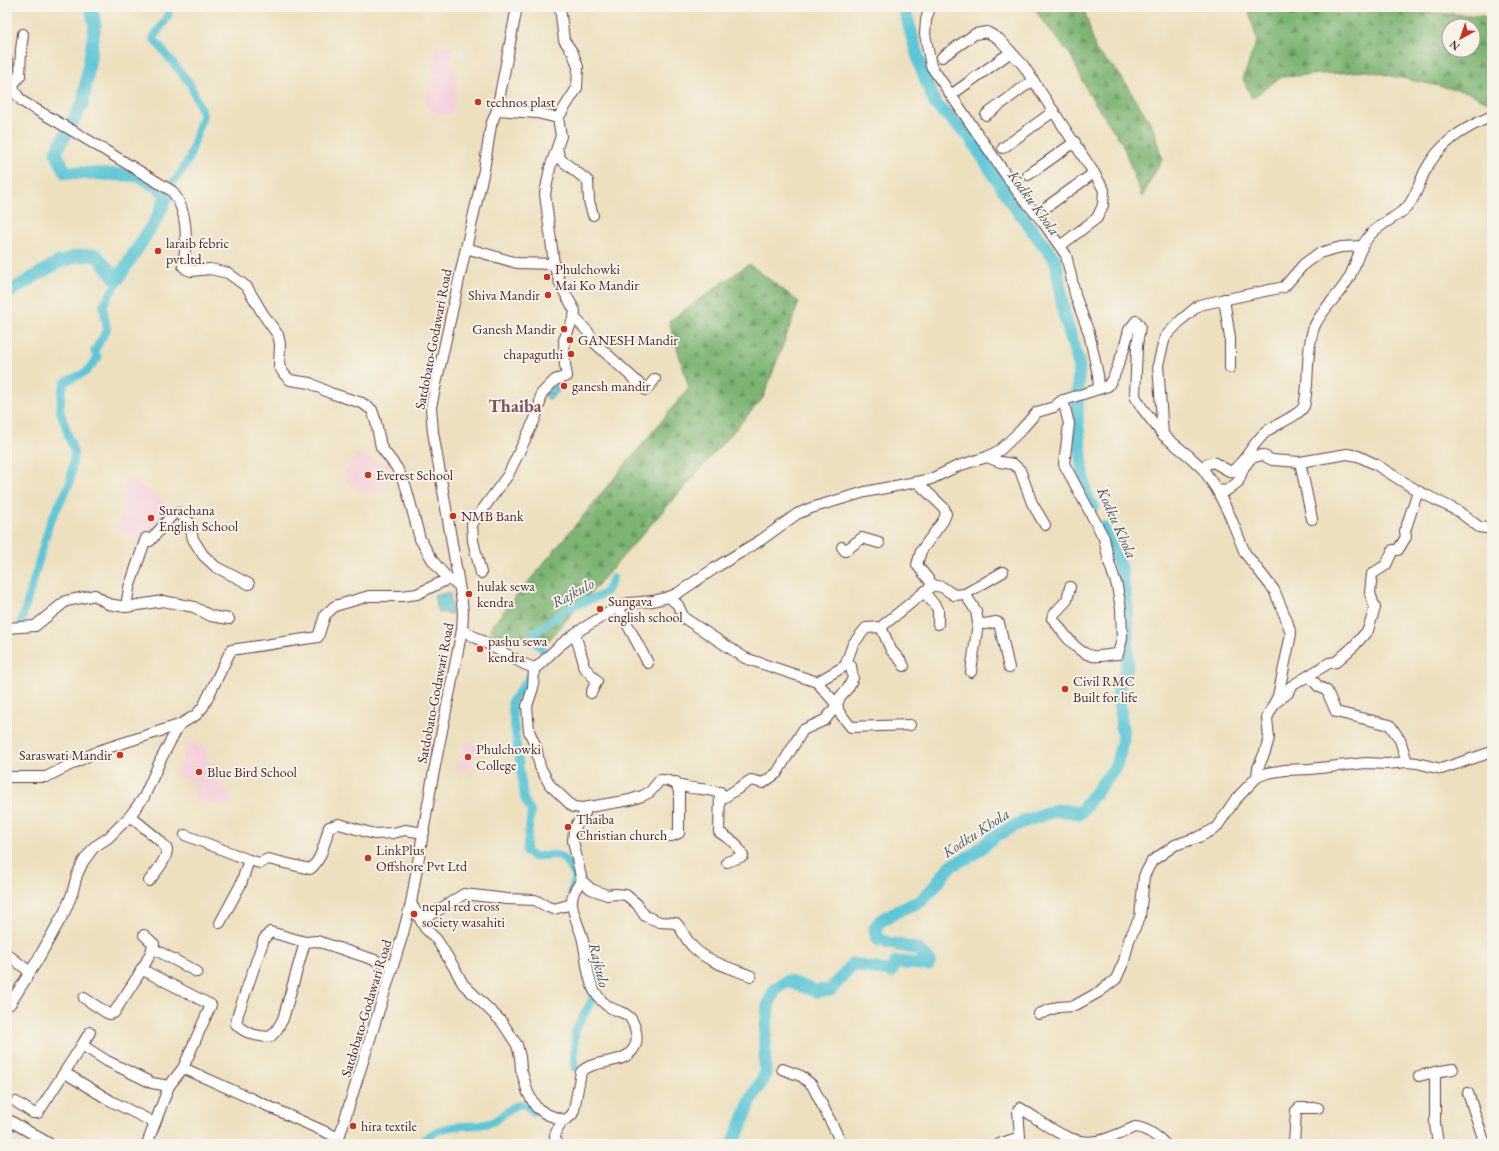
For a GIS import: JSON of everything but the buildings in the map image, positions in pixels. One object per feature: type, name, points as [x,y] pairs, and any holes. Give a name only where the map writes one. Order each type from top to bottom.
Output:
[{"type":"street","name":"Satdobato-Godawari Road","points":[[338,1141],[393,966],[411,903],[432,781],[462,630],[463,614],[459,585],[432,432],[431,413],[433,396],[484,170],[492,125],[497,110],[518,7]]},
{"type":"street","points":[[481,573],[473,541],[472,524],[508,475],[535,419],[541,394],[556,380],[568,376],[565,365],[564,340],[574,318],[575,311],[561,286],[554,264],[545,194],[550,168],[561,136],[558,118],[577,88],[578,67],[573,53],[564,40],[560,7]]},
{"type":"street","points":[[930,7],[926,20],[925,34],[931,66],[1017,191],[1043,222],[1066,255],[1076,298],[1089,333],[1098,375],[1094,390]]},
{"type":"street","points":[[942,57],[975,34],[987,32],[999,39],[1023,65],[1075,142],[1104,190],[1103,205],[1097,218],[1060,246]]},
{"type":"street","points":[[12,86],[20,76],[23,34]]},
{"type":"street","points":[[951,95],[1011,52]]},
{"type":"street","points":[[7,60],[12,86],[18,98],[22,102],[172,191],[181,206],[185,223],[186,245],[183,266],[191,271],[210,270],[228,273],[247,287],[263,314],[278,335],[280,344],[279,366],[290,380],[310,383],[330,393],[362,403],[372,410],[382,447],[397,468],[406,487],[420,539],[433,561],[448,579],[459,585]]},
{"type":"street","points":[[986,115],[1033,80]]},
{"type":"street","points":[[497,110],[537,113],[558,118]]},
{"type":"street","points":[[1003,148],[1054,111]]},
{"type":"street","points":[[1203,469],[1207,464],[1213,462],[1231,472],[1238,468],[1256,441],[1267,431],[1298,413],[1303,407],[1306,396],[1309,353],[1314,326],[1326,306],[1350,275],[1362,246],[1371,234],[1398,215],[1408,205],[1416,193],[1434,156],[1444,144],[1469,126],[1492,116]]},
{"type":"street","points":[[1028,175],[1075,142]]},
{"type":"street","points":[[557,148],[560,159],[588,181],[589,201],[593,215]]},
{"type":"street","points":[[1045,208],[1094,173]]},
{"type":"street","points":[[1163,435],[1158,365],[1165,337],[1180,320],[1199,305],[1284,287],[1304,264],[1319,252],[1341,247],[1362,246]]},
{"type":"street","points":[[466,248],[517,263],[554,264]]},
{"type":"street","points":[[1224,299],[1230,338],[1230,368]]},
{"type":"street","points":[[574,318],[588,332],[595,343],[646,390],[655,378]]},
{"type":"street","points":[[534,668],[542,663],[559,646],[575,634],[618,607],[669,597],[761,540],[797,514],[811,508],[865,492],[931,479],[958,466],[987,457],[1000,450],[1037,412],[1054,407],[1067,399],[1108,386],[1114,376],[1129,330],[1136,322],[1140,326],[1136,346],[1135,396],[1142,408],[1163,435],[1203,469],[1217,490],[1230,516],[1245,553],[1274,590],[1291,634],[1278,696],[1267,718],[1269,738],[1258,768],[1257,777]]},
{"type":"street","points":[[1067,399],[1069,424],[1064,464],[1104,538],[1109,562],[1117,586],[1121,609],[1122,639],[1118,654],[1093,656],[1082,651],[1072,643],[1052,618],[1067,600],[1070,587]]},
{"type":"street","points":[[1217,490],[1226,491],[1238,482],[1244,467],[1251,458],[1262,455],[1272,460],[1300,462],[1347,454],[1358,456],[1375,464],[1418,491],[1458,511],[1479,526],[1492,530]]},
{"type":"street","points":[[987,457],[1000,462],[1013,464],[1020,470],[1032,503],[1045,524]]},
{"type":"street","points":[[1300,462],[1312,519]]},
{"type":"street","points":[[917,482],[944,508],[946,514],[943,521],[921,551],[918,565],[933,585],[942,587],[954,595],[965,594],[1003,572]]},
{"type":"street","points":[[1275,703],[1288,693],[1290,687],[1329,663],[1336,662],[1354,646],[1368,630],[1375,608],[1370,593],[1372,574],[1386,565],[1393,550],[1398,550],[1406,537],[1405,531],[1418,491]]},
{"type":"street","points":[[126,607],[129,588],[146,538],[150,541],[173,514],[178,513],[189,522],[193,539],[203,555],[216,567],[249,584]]},
{"type":"street","points":[[842,547],[845,551],[862,538],[879,543]]},
{"type":"street","points":[[7,777],[46,777],[98,752],[179,725],[196,715],[203,707],[230,650],[318,638],[325,615],[334,606],[368,596],[402,596],[417,594],[448,579]]},
{"type":"street","points":[[845,666],[853,644],[866,628],[881,627],[933,585]]},
{"type":"street","points":[[924,592],[938,609],[938,624]]},
{"type":"street","points":[[965,594],[976,612],[978,623],[970,672]]},
{"type":"street","points":[[7,628],[35,626],[66,601],[94,595],[108,604],[126,607],[163,600],[194,607],[211,616],[229,619]]},
{"type":"street","points":[[669,597],[678,605],[684,618],[745,658],[817,682],[837,705],[839,712],[851,727],[910,725]]},
{"type":"street","points":[[618,607],[648,663]]},
{"type":"street","points":[[978,623],[999,623],[1009,668]]},
{"type":"street","points":[[881,627],[891,650],[904,666]]},
{"type":"street","points":[[462,630],[517,661],[534,668]]},
{"type":"street","points":[[575,634],[583,660],[583,666],[597,681],[591,693]]},
{"type":"street","points":[[534,668],[533,688],[527,706],[529,731],[536,747],[540,767],[550,785],[573,807],[587,807],[630,800],[650,792],[660,780],[667,779],[685,787],[720,792],[725,797],[751,780],[763,783],[777,773],[804,730],[825,720],[837,705],[840,697],[848,688],[853,678],[851,666],[845,666],[817,682]]},
{"type":"street","points":[[1309,676],[1318,686],[1327,691],[1336,712],[1390,725],[1400,740],[1407,762]]},
{"type":"street","points":[[7,1005],[10,1004],[30,972],[65,911],[83,862],[94,847],[108,838],[130,816],[144,797],[161,759],[179,725]]},
{"type":"street","points":[[1039,1014],[1058,1007],[1074,1006],[1099,992],[1116,979],[1124,961],[1129,940],[1140,917],[1144,876],[1152,861],[1175,845],[1199,838],[1216,828],[1235,800],[1257,777],[1267,773],[1285,770],[1366,763],[1387,764],[1407,762],[1440,769],[1492,752]]},
{"type":"street","points":[[667,836],[672,836],[679,833],[679,792],[676,782]]},
{"type":"street","points":[[720,792],[719,832],[735,844],[743,856],[728,862]]},
{"type":"street","points":[[587,807],[585,813],[574,830],[573,841],[579,862],[582,881],[591,889],[607,895],[626,895],[637,904],[645,916],[660,922],[676,923],[681,928],[684,937],[706,958],[751,976]]},
{"type":"street","points":[[130,816],[158,839],[167,849],[167,853],[149,881]]},
{"type":"street","points":[[185,835],[260,863],[268,859],[310,869],[315,866],[318,860],[329,827],[334,824],[339,824],[374,834],[384,834],[405,830],[424,833]]},
{"type":"street","points":[[220,923],[241,884],[249,860]]},
{"type":"street","points":[[411,903],[426,928],[437,940],[463,984],[502,1022],[517,1045],[521,1069],[528,1093],[536,1107],[546,1114],[560,1120],[565,1120],[572,1115],[581,1072],[584,1069],[600,1062],[621,1059],[634,1048],[637,1041],[635,1026],[627,1014],[609,1007],[597,995],[586,963],[583,940],[572,904],[573,894],[576,887],[582,881]]},
{"type":"street","points":[[417,914],[425,916],[432,914],[464,894],[507,899],[534,900],[554,909],[572,904]]},
{"type":"street","points":[[305,942],[283,1019],[276,1031],[270,1037],[261,1037],[241,1029],[236,1024],[237,1019],[264,939],[270,932],[305,942],[317,941],[393,966]]},
{"type":"street","points":[[84,998],[107,1013],[114,1013],[142,969],[154,944],[144,935]]},
{"type":"street","points":[[152,948],[197,972]]},
{"type":"street","points":[[7,954],[30,972]]},
{"type":"street","points":[[142,969],[211,1005],[183,1068],[169,1086],[147,1144]]},
{"type":"street","points":[[16,1102],[33,1113],[38,1113],[90,1032]]},
{"type":"street","points":[[82,1045],[106,1061],[152,1083],[169,1086]]},
{"type":"street","points":[[183,1068],[338,1141]]},
{"type":"street","points":[[782,1069],[801,1076],[812,1084],[842,1144]]},
{"type":"street","points":[[1419,1076],[1453,1069]]},
{"type":"street","points":[[1434,1072],[1435,1124],[1438,1144]]},
{"type":"street","points":[[65,1073],[111,1101],[155,1123]]},
{"type":"street","points":[[1468,1094],[1485,1144]]},
{"type":"street","points":[[999,1144],[1023,1140],[1018,1110],[1020,1108],[1068,1137],[1088,1141],[1098,1141],[1135,1127],[1149,1131],[1165,1144]]},
{"type":"street","points":[[1294,1144],[1296,1112],[1299,1108],[1318,1108]]},
{"type":"street","points":[[7,1119],[50,1144]]},
{"type":"street","points":[[558,1144],[555,1141],[555,1137],[556,1131],[561,1123],[560,1120]]},
{"type":"shaded area","points":[[437,45],[452,47],[450,66],[459,73],[453,115],[437,115],[425,104]]},
{"type":"shaded area","name":"Everest School","points":[[356,453],[378,461],[389,462],[392,468],[391,478],[378,494],[355,488],[347,482],[345,473]]},
{"type":"shaded area","name":"Surachana English School","points":[[128,476],[176,512],[188,525],[182,532],[170,525],[150,550],[140,541],[119,531],[118,528],[123,508],[122,495]]},
{"type":"shaded area","name":"Phulchowki College","points":[[466,741],[479,746],[469,772],[456,767]]},
{"type":"shaded area","name":"Blue Bird School","points":[[188,742],[207,749],[207,761],[214,767],[222,768],[218,788],[233,790],[230,805],[220,806],[198,801],[193,795],[196,782],[175,775]]},
{"type":"green space","points":[[1034,7],[1051,7],[1085,12],[1096,51],[1118,72],[1153,127],[1162,159],[1142,197],[1122,143],[1089,94],[1071,56],[1040,17]]},
{"type":"green space","points":[[1248,7],[1353,7],[1372,11],[1443,13],[1492,17],[1492,104],[1467,92],[1368,71],[1281,77],[1252,98],[1243,79],[1257,40]]},
{"type":"green space","points":[[749,264],[799,302],[763,398],[549,640],[494,634],[490,628],[689,388],[669,321]]},
{"type":"water","points":[[556,383],[561,389],[549,400],[544,394]]},
{"type":"water","points":[[450,592],[452,614],[439,612],[434,596]]},
{"type":"waterway","points":[[7,293],[57,263],[78,256],[96,255],[117,280],[159,215],[167,194],[140,176],[65,172],[56,152],[83,103],[95,25],[91,7]]},
{"type":"waterway","points":[[169,7],[168,17],[153,38],[190,84],[203,114],[189,159],[172,184]]},
{"type":"waterway","name":"Kodku Khola","points":[[904,7],[920,65],[935,104],[969,136],[1012,203],[1056,261],[1064,314],[1079,364],[1077,416],[1085,492],[1092,507]]},
{"type":"waterway","points":[[20,627],[50,522],[70,483],[74,453],[60,410],[62,391],[65,382],[86,372],[98,358],[94,351],[107,330],[103,306],[155,217],[164,195]]},
{"type":"waterway","name":"Kodku Khola","points":[[733,1144],[751,1100],[765,1075],[765,1038],[768,1006],[775,989],[788,981],[815,991],[830,990],[853,964],[891,972],[896,962],[928,965],[930,962],[917,949],[888,943],[877,939],[875,928],[880,921],[901,909],[921,901],[935,886],[950,866],[973,855],[995,836],[1022,822],[1057,810],[1080,813],[1116,766],[1123,739],[1118,690],[1127,666],[1127,607],[1120,565],[1103,528]]},
{"type":"waterway","name":"Rajkulo","points":[[542,660],[547,653],[534,642],[533,634],[569,608],[606,592],[613,578]]},
{"type":"waterway","name":"Rajkulo","points":[[534,671],[511,702],[524,798],[531,812],[526,852],[534,857],[556,855],[564,859],[576,877],[571,893]]},
{"type":"waterway","name":"Rajkulo","points":[[574,1068],[575,1031],[593,998],[590,987]]},
{"type":"waterway","points":[[417,1144],[430,1135],[443,1129],[457,1126],[488,1124],[499,1118],[514,1106],[520,1104],[526,1106],[533,1113]]},
{"type":"place","name":"technos plast","points":[[478,102]]},
{"type":"place","name":"laraib febric pvt.ltd.","points":[[158,251]]},
{"type":"place","name":"Phulchowki Mai Ko Mandir","points":[[547,277]]},
{"type":"place","name":"Shiva Mandir","points":[[548,295]]},
{"type":"place","name":"Ganesh Mandir","points":[[564,329]]},
{"type":"place","name":"GANESH Mandir","points":[[570,340]]},
{"type":"place","name":"chapaguthi","points":[[571,354]]},
{"type":"place","name":"ganesh mandir","points":[[564,386]]},
{"type":"place","name":"Everest School","points":[[368,475]]},
{"type":"place","name":"NMB Bank","points":[[453,516]]},
{"type":"place","name":"Surachana English School","points":[[151,518]]},
{"type":"place","name":"hulak sewa kendra","points":[[469,594]]},
{"type":"place","name":"Sungava english school","points":[[600,609]]},
{"type":"place","name":"pashu sewa kendra","points":[[480,649]]},
{"type":"place","name":"Civil RMC Built for life","points":[[1065,689]]},
{"type":"place","name":"Saraswati Mandir","points":[[120,755]]},
{"type":"place","name":"Phulchowki College","points":[[468,757]]},
{"type":"place","name":"Blue Bird School","points":[[199,772]]},
{"type":"place","name":"Thaiba Christian church","points":[[568,827]]},
{"type":"place","name":"LinkPlus Offshore Pvt Ltd","points":[[368,858]]},
{"type":"place","name":"nepal red cross society wasahiti","points":[[414,914]]},
{"type":"place","name":"hira textile","points":[[353,1126]]},
{"type":"district","name":"Thaiba","points":[[515,406]]}]
